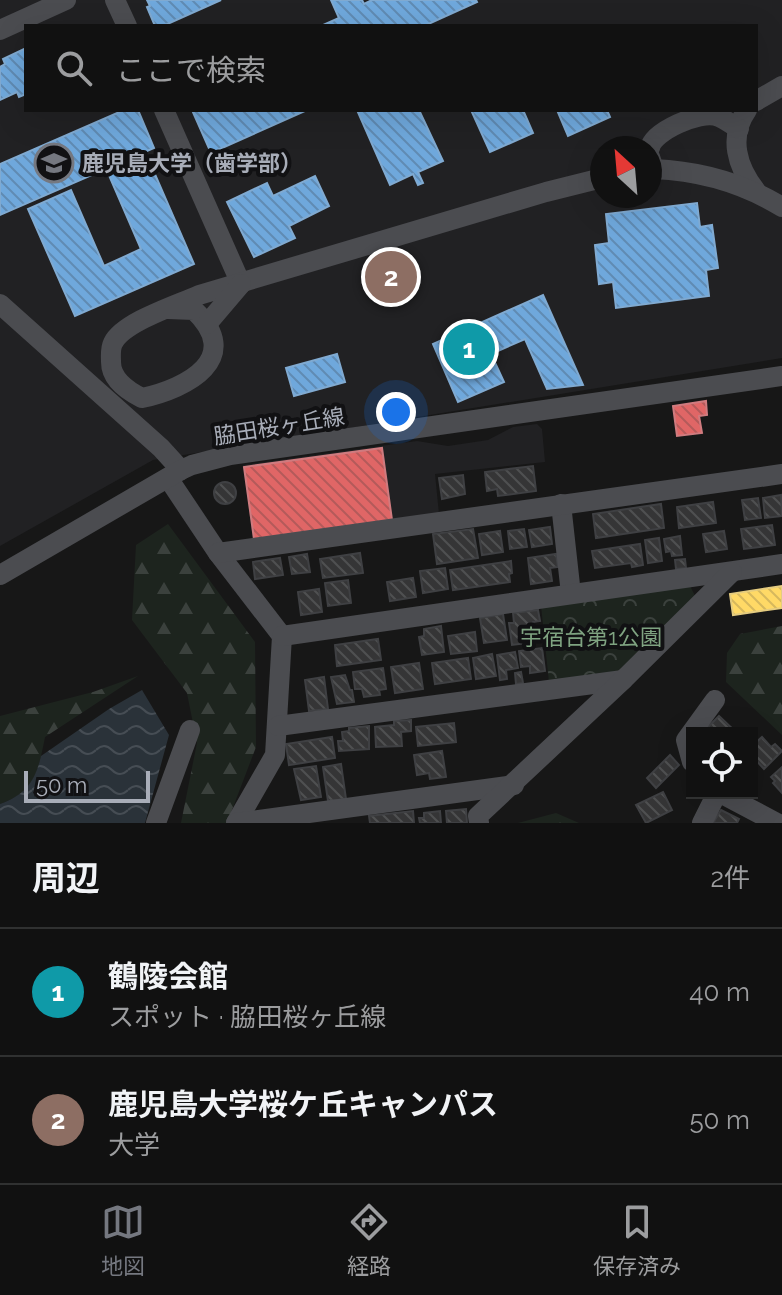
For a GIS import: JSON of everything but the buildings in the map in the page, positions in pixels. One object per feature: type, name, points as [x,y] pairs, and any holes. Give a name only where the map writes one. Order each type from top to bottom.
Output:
[{"type":"street","points":[[0,30],[66,0]]},
{"type":"street","points":[[115,0],[126,24]]},
{"type":"street","points":[[758,100],[782,86]]},
{"type":"street","points":[[165,112],[241,284]]},
{"type":"street","points":[[656,136],[700,115],[743,119],[735,142],[745,177],[756,191]]},
{"type":"street","points":[[662,167],[708,176],[756,191],[782,207]]},
{"type":"street","points":[[142,398],[122,385],[111,367],[111,346],[126,328],[199,295],[590,181]]},
{"type":"street","points":[[207,324],[241,284]]},
{"type":"street","points":[[0,304],[161,448],[218,553],[282,636],[275,755],[236,823]]},
{"type":"street","points":[[128,419],[142,398],[176,387],[203,373],[213,354],[207,324],[194,310],[168,309]]},
{"type":"street","name":"脇田桜ヶ丘線","points":[[0,575],[174,474],[230,455],[782,376]]},
{"type":"street","points":[[218,553],[782,474]]},
{"type":"street","points":[[561,504],[571,594]]},
{"type":"street","points":[[282,636],[782,564]]},
{"type":"street","points":[[479,823],[478,816],[515,784],[732,572]]},
{"type":"street","points":[[278,726],[623,680]]},
{"type":"street","points":[[695,727],[715,700]]},
{"type":"street","points":[[156,823],[190,730]]},
{"type":"street","points":[[236,823],[515,784]]},
{"type":"street","points":[[702,823],[716,799]]},
{"type":"street","points":[[731,799],[777,823]]},
{"type":"shaded area","points":[[0,0],[782,0],[782,358],[153,460],[0,546]]},
{"type":"shaded area","points":[[537,424],[542,429],[545,462],[435,474],[439,514],[253,540],[243,465],[417,441],[448,446],[488,440],[513,427]]},
{"type":"green space","points":[[168,524],[255,642],[256,747],[227,823],[181,823],[197,743],[187,693],[132,620],[136,545]]},
{"type":"green space","name":"宇宿台第1公園","points":[[690,586],[696,598],[620,672],[549,682],[541,605]]},
{"type":"green space","points":[[782,626],[782,735],[726,682],[727,653],[740,634]]},
{"type":"green space","points":[[138,676],[45,737],[37,770],[28,786],[0,804],[0,716],[93,692]]},
{"type":"green space","points":[[556,813],[579,823],[518,823]]},
{"type":"water","points":[[142,690],[169,735],[145,823],[0,823],[0,804],[28,786],[41,756]]},
{"type":"place","name":"鹿児島大学（歯学部）","points":[[54,163]]},
{"type":"place","name":"鹿児島大学桜ケ丘キャンパス","points":[[391,277]]},
{"type":"place","name":"鶴陵会館","points":[[469,349]]}]
